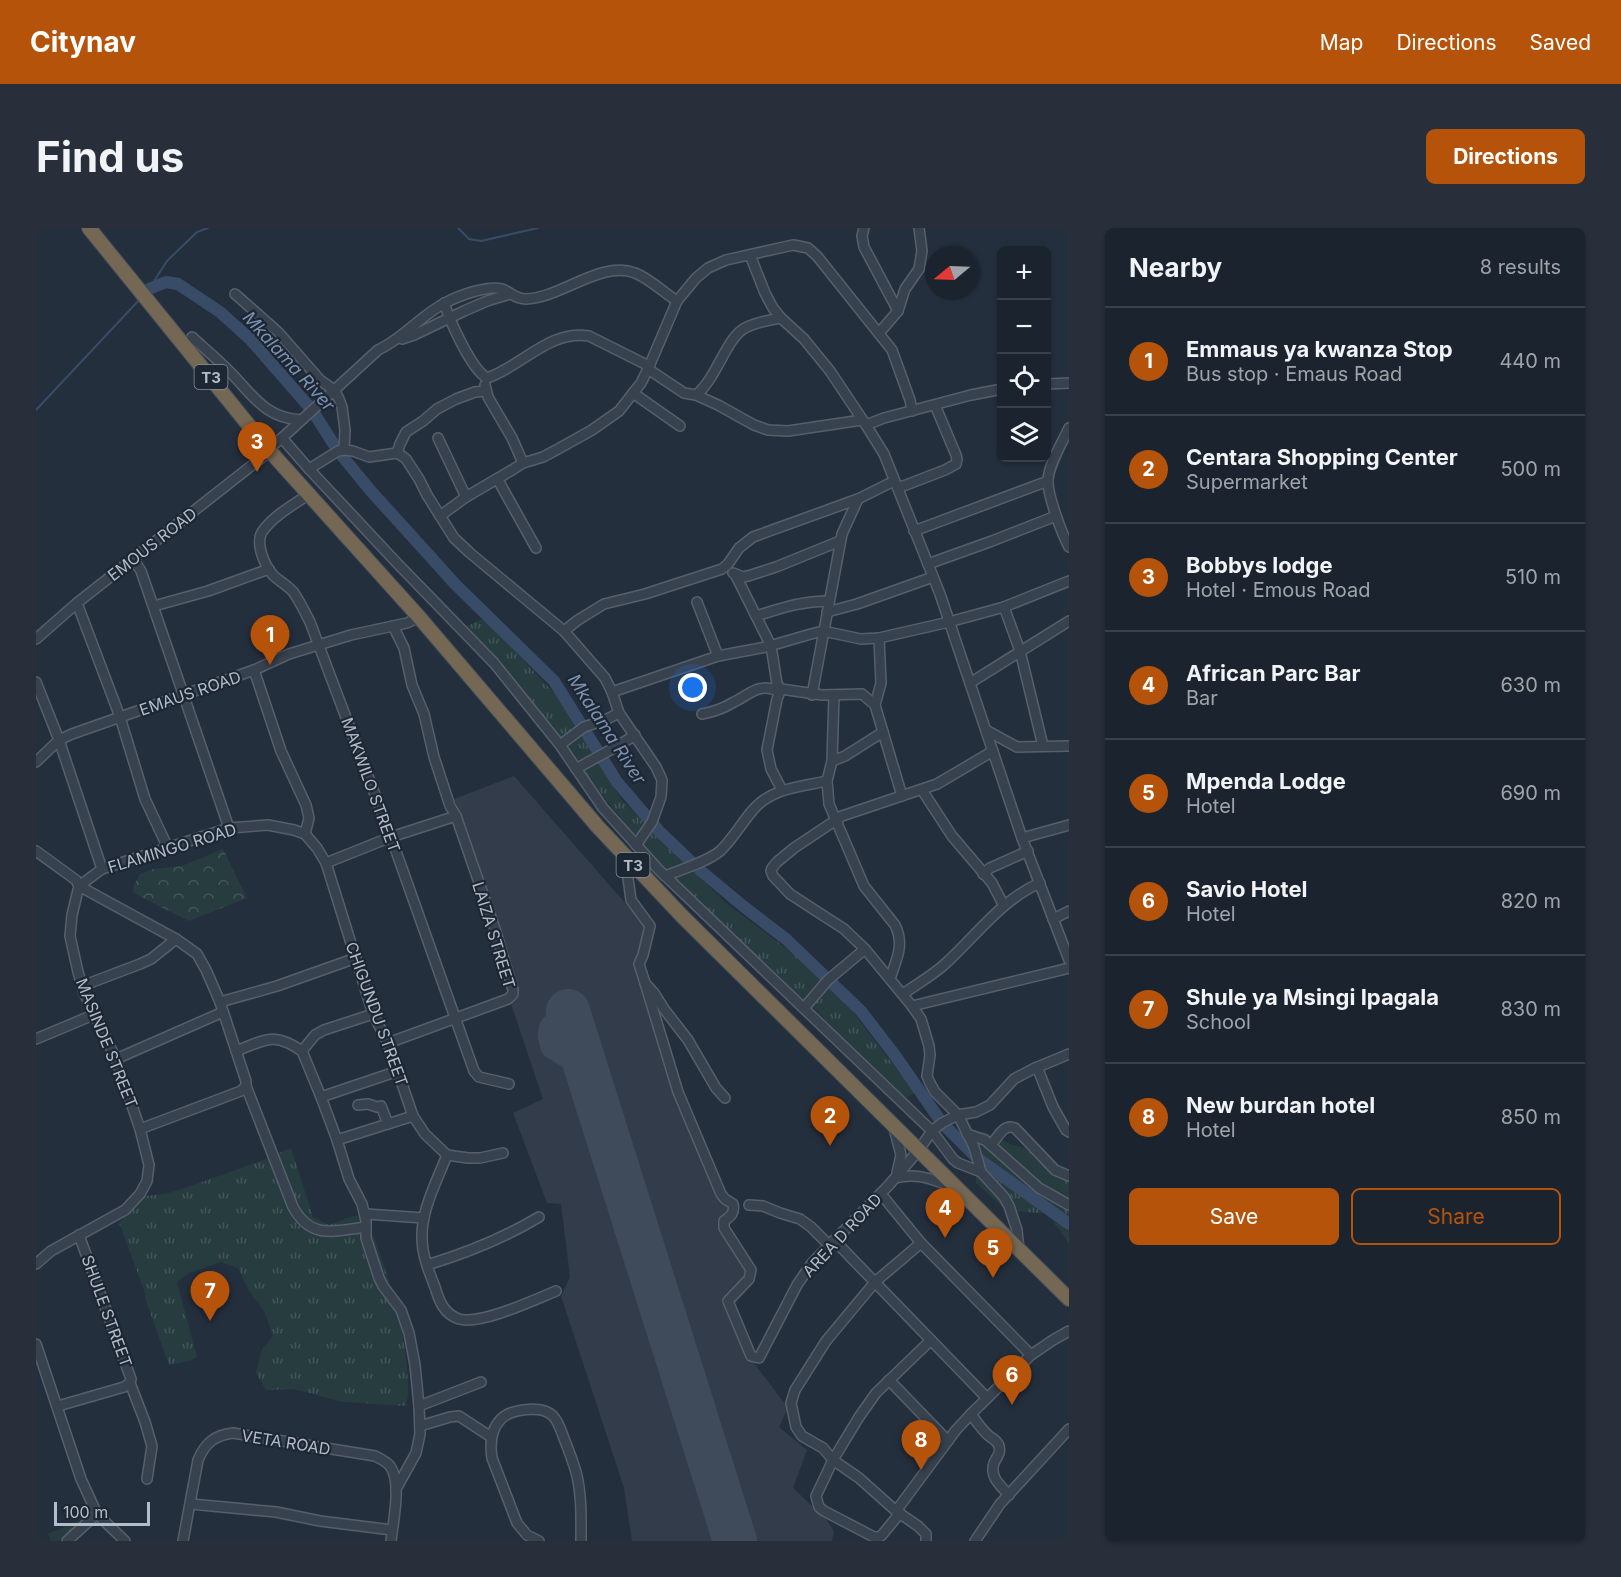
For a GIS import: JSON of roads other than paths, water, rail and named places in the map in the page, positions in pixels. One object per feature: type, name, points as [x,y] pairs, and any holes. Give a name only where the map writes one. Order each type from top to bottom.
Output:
[{"type":"highway","name":"T3","points":[[89,228],[269,450],[419,617],[625,857],[1069,1299]]},
{"type":"highway","name":"T3","points":[[1021,1253],[1069,1309]]},
{"type":"street","points":[[864,228],[862,236],[864,247],[898,311]]},
{"type":"street","points":[[879,333],[898,311],[905,289],[919,269],[922,251],[919,228]]},
{"type":"street","points":[[440,516],[466,497],[524,463],[543,457],[592,430],[619,411],[649,368],[677,301],[696,278],[708,268],[726,260],[793,245],[808,248],[817,256],[892,350],[912,411]]},
{"type":"street","points":[[750,255],[773,308],[804,339],[830,371],[884,454],[940,594],[1022,838],[1069,960]]},
{"type":"street","points":[[397,340],[444,303],[486,288],[502,289],[515,297],[528,299],[598,274],[630,271],[647,279],[677,301]]},
{"type":"street","points":[[235,294],[278,332],[320,380],[334,390],[342,407],[345,430],[344,450]]},
{"type":"street","points":[[397,340],[414,335],[488,301],[510,294]]},
{"type":"street","points":[[444,303],[449,319],[474,366],[480,374],[487,378]]},
{"type":"street","points":[[696,395],[709,383],[735,335],[745,327],[781,318]]},
{"type":"street","points":[[524,463],[486,391],[487,378],[505,370],[546,345],[579,334],[589,336],[649,368],[684,393],[696,395],[768,430],[788,431],[864,423],[997,389]]},
{"type":"street","points":[[192,337],[225,367],[263,407],[280,417],[301,420]]},
{"type":"street","name":"EMOUS ROAD","points":[[36,639],[77,603],[269,450],[378,350],[397,340]]},
{"type":"street","points":[[1051,384],[1069,383]]},
{"type":"street","points":[[397,453],[406,432],[437,409],[475,392],[486,391]]},
{"type":"street","points":[[633,393],[680,426]]},
{"type":"street","points":[[564,631],[604,604],[645,594],[722,569],[739,548],[753,537],[896,484],[945,470],[956,464],[956,455],[935,405]]},
{"type":"street","points":[[1069,428],[1053,463],[1048,481],[1056,516],[1069,547]]},
{"type":"street","points":[[282,438],[395,561],[494,663],[560,745],[603,808],[665,876],[932,1131],[953,1159],[981,1172],[1004,1197],[1017,1230],[1021,1253]]},
{"type":"street","points":[[438,438],[466,497]]},
{"type":"street","points":[[309,469],[338,451],[344,450],[369,457],[397,453],[406,459],[454,538],[470,554],[564,631],[605,678],[619,713],[656,767],[662,780],[661,797],[652,822],[636,845]]},
{"type":"street","points":[[498,480],[536,548]]},
{"type":"street","points":[[914,531],[1048,481]]},
{"type":"street","name":"MAKWILO STREET","points":[[309,494],[275,519],[262,533],[259,541],[260,547],[274,576],[293,591],[320,645],[477,1075],[508,1084]]},
{"type":"street","points":[[812,695],[840,541],[858,499]]},
{"type":"street","points":[[928,564],[1056,516]]},
{"type":"street","points":[[722,569],[743,577],[748,576],[840,541]]},
{"type":"street","points":[[133,559],[141,571],[154,606],[229,828]]},
{"type":"street","points":[[154,606],[208,591],[269,569]]},
{"type":"street","points":[[735,574],[771,646],[780,690],[767,750],[771,770],[782,790]]},
{"type":"street","points":[[827,612],[857,604],[933,577]]},
{"type":"street","points":[[612,692],[718,656],[771,646],[824,631],[861,639],[879,638],[949,622],[1004,607],[1069,581]]},
{"type":"street","points":[[756,616],[802,602],[829,601]]},
{"type":"street","points":[[698,602],[718,656]]},
{"type":"street","points":[[77,603],[120,717],[145,799],[168,848]]},
{"type":"street","points":[[1004,607],[1020,651],[1043,746]]},
{"type":"street","name":"EMAUS ROAD","points":[[36,762],[59,740],[72,734],[254,670],[289,654],[351,635],[407,623],[419,617]]},
{"type":"street","points":[[970,683],[1068,624]]},
{"type":"street","points":[[326,863],[391,837],[456,816],[450,806],[434,757],[424,714],[412,685],[404,648],[393,626]]},
{"type":"street","points":[[879,638],[881,683],[875,705],[902,796]]},
{"type":"street","points":[[254,670],[281,751],[306,806],[309,818],[305,834]]},
{"type":"street","points":[[36,682],[59,740],[102,869]]},
{"type":"street","points":[[702,714],[734,703],[760,688],[812,695],[862,694],[875,705]]},
{"type":"street","points":[[834,695],[832,761],[827,781],[830,804],[864,886],[899,932],[901,938],[890,979]]},
{"type":"street","points":[[560,745],[584,727],[619,713]]},
{"type":"street","points":[[986,730],[1017,747],[1069,746]]},
{"type":"street","points":[[832,761],[845,756],[883,732]]},
{"type":"street","points":[[576,769],[600,754],[618,747],[634,735]]},
{"type":"street","points":[[981,1172],[974,1147],[958,1115],[935,1092],[927,1076],[929,1046],[921,1019],[912,1006],[866,948],[844,929],[790,894],[771,871],[777,862],[794,848],[836,819],[922,790],[945,780],[993,751]]},
{"type":"street","points":[[665,876],[712,857],[721,851],[759,803],[782,790],[827,781]]},
{"type":"street","points":[[922,790],[952,836],[992,883],[1004,906]]},
{"type":"street","name":"LAIZA STREET","points":[[388,1043],[508,999],[513,994],[495,929],[456,816]]},
{"type":"street","name":"FLAMINGO ROAD","points":[[79,886],[102,869],[229,828],[268,825],[305,834]]},
{"type":"street","points":[[1022,838],[1069,825]]},
{"type":"street","name":"CHIGUNDU STREET","points":[[305,834],[326,863],[373,1014],[388,1043],[413,1116],[425,1134],[447,1155]]},
{"type":"street","points":[[36,851],[76,880],[79,886],[191,949],[202,962],[221,1007],[246,1086],[298,1216],[305,1224],[324,1231],[366,1227]]},
{"type":"street","points":[[983,874],[990,868],[1028,851]]},
{"type":"street","points":[[625,857],[631,900],[650,926],[639,964],[645,983],[688,1040],[716,1088],[725,1098]]},
{"type":"street","points":[[903,994],[942,967],[1004,906],[1021,893],[1040,883]]},
{"type":"street","name":"MASINDE STREET","points":[[36,1264],[51,1251],[125,1210],[140,1194],[147,1181],[149,1165],[140,1129],[116,1059],[93,1015],[82,986],[70,936],[79,886]]},
{"type":"street","points":[[1053,919],[1069,911]]},
{"type":"street","points":[[82,986],[151,959],[176,939]]},
{"type":"street","points":[[804,1008],[828,980],[866,948]]},
{"type":"street","points":[[116,1059],[221,1007],[356,958]]},
{"type":"street","points":[[912,1006],[1069,968]]},
{"type":"street","name":"AREA D ROAD","points":[[645,983],[678,1092],[721,1194],[724,1199],[733,1204],[734,1210],[732,1215],[724,1221],[724,1228],[751,1270],[749,1279],[728,1301],[751,1356],[759,1358],[804,1275],[832,1242],[881,1194],[932,1131]]},
{"type":"street","points":[[302,1051],[315,1035],[324,1030],[373,1014]]},
{"type":"street","points":[[36,1039],[93,1015]]},
{"type":"street","points":[[236,1051],[267,1039],[276,1038],[302,1051],[321,1096],[349,1179],[366,1214],[366,1238],[379,1278],[401,1310],[409,1334],[415,1365],[420,1434],[416,1453],[396,1489]]},
{"type":"street","points":[[932,1131],[958,1115],[976,1112],[990,1105],[1014,1079],[1069,1054]]},
{"type":"street","points":[[1037,1067],[1053,1107],[1069,1132]]},
{"type":"street","points":[[321,1096],[398,1071]]},
{"type":"street","name":"MASINDE STREET","points":[[140,1129],[241,1092],[246,1086]]},
{"type":"street","points":[[358,1105],[381,1106],[388,1124]]},
{"type":"street","points":[[337,1140],[413,1116]]},
{"type":"street","points":[[893,1126],[900,1155],[900,1164],[895,1178],[919,1176],[956,1188]]},
{"type":"street","points":[[992,1145],[1006,1127],[1011,1126],[1055,1170],[1069,1176]]},
{"type":"street","points":[[967,1134],[985,1140],[1039,1188],[1069,1205]]},
{"type":"street","points":[[503,1153],[480,1158],[447,1155],[424,1218],[422,1239],[424,1257],[440,1303],[447,1313],[460,1319],[484,1317],[556,1291]]},
{"type":"street","points":[[881,1194],[921,1243],[1031,1355]]},
{"type":"street","points":[[749,1205],[763,1206],[780,1214],[800,1219],[832,1242],[875,1282],[987,1398]]},
{"type":"street","points":[[366,1214],[424,1218]]},
{"type":"street","points":[[427,1266],[482,1246],[539,1217]]},
{"type":"street","name":"SHULE STREET","points":[[58,1406],[124,1387],[130,1383],[130,1374],[79,1235]]},
{"type":"street","points":[[921,1243],[875,1282],[826,1341],[795,1390],[791,1403],[796,1427],[802,1436],[817,1444],[833,1460],[859,1478],[924,1532],[926,1541]]},
{"type":"street","points":[[931,1340],[876,1393],[833,1460],[816,1496],[819,1507],[824,1511],[869,1535],[879,1537],[948,1441],[971,1414],[1031,1355],[1069,1331]]},
{"type":"street","points":[[36,1344],[81,1479],[97,1514],[125,1541]]},
{"type":"street","points":[[889,1380],[948,1441]]},
{"type":"street","points":[[419,1406],[481,1382]]},
{"type":"street","points":[[130,1383],[152,1446],[147,1479]]},
{"type":"street","points":[[540,1541],[527,1535],[517,1523],[492,1458],[492,1437],[500,1420],[512,1413],[529,1409],[553,1416],[562,1434],[576,1472],[581,1506],[582,1541]]},
{"type":"street","points":[[971,1414],[999,1447],[993,1474],[996,1481],[1009,1495]]},
{"type":"street","points":[[420,1426],[459,1416],[492,1437]]},
{"type":"street","points":[[975,1541],[1000,1504],[1069,1430]]},
{"type":"street","name":"VETA ROAD","points":[[183,1541],[198,1460],[202,1451],[214,1438],[233,1433],[375,1456],[381,1459],[394,1472],[396,1489],[391,1541]]},
{"type":"street","points":[[191,1504],[276,1512],[320,1521],[392,1530]]},
{"type":"street","points":[[67,1541],[97,1514]]},
{"type":"waterway","points":[[147,292],[167,261],[197,232],[208,228]]},
{"type":"waterway","points":[[458,228],[469,239],[481,241],[538,228]]},
{"type":"waterway","name":"Mkalama River","points":[[149,289],[166,282],[178,284],[220,312],[250,339],[312,410],[338,451],[370,490],[456,585],[554,681],[617,782],[659,831],[701,871],[786,939],[861,1011],[942,1123],[976,1157],[1069,1224]]},
{"type":"waterway","points":[[36,410],[141,298]]},
{"type":"place","name":"Bobbys lodge","points":[[257,472]]},
{"type":"place","name":"Emmaus ya kwanza Stop","points":[[270,665]]},
{"type":"place","name":"Centara Shopping Center","points":[[830,1146]]},
{"type":"place","name":"African Parc Bar","points":[[945,1238]]},
{"type":"place","name":"Mpenda Lodge","points":[[993,1278]]},
{"type":"place","name":"Shule ya Msingi Ipagala","points":[[210,1321]]},
{"type":"place","name":"Savio Hotel","points":[[1012,1405]]},
{"type":"place","name":"New burdan hotel","points":[[921,1470]]}]
